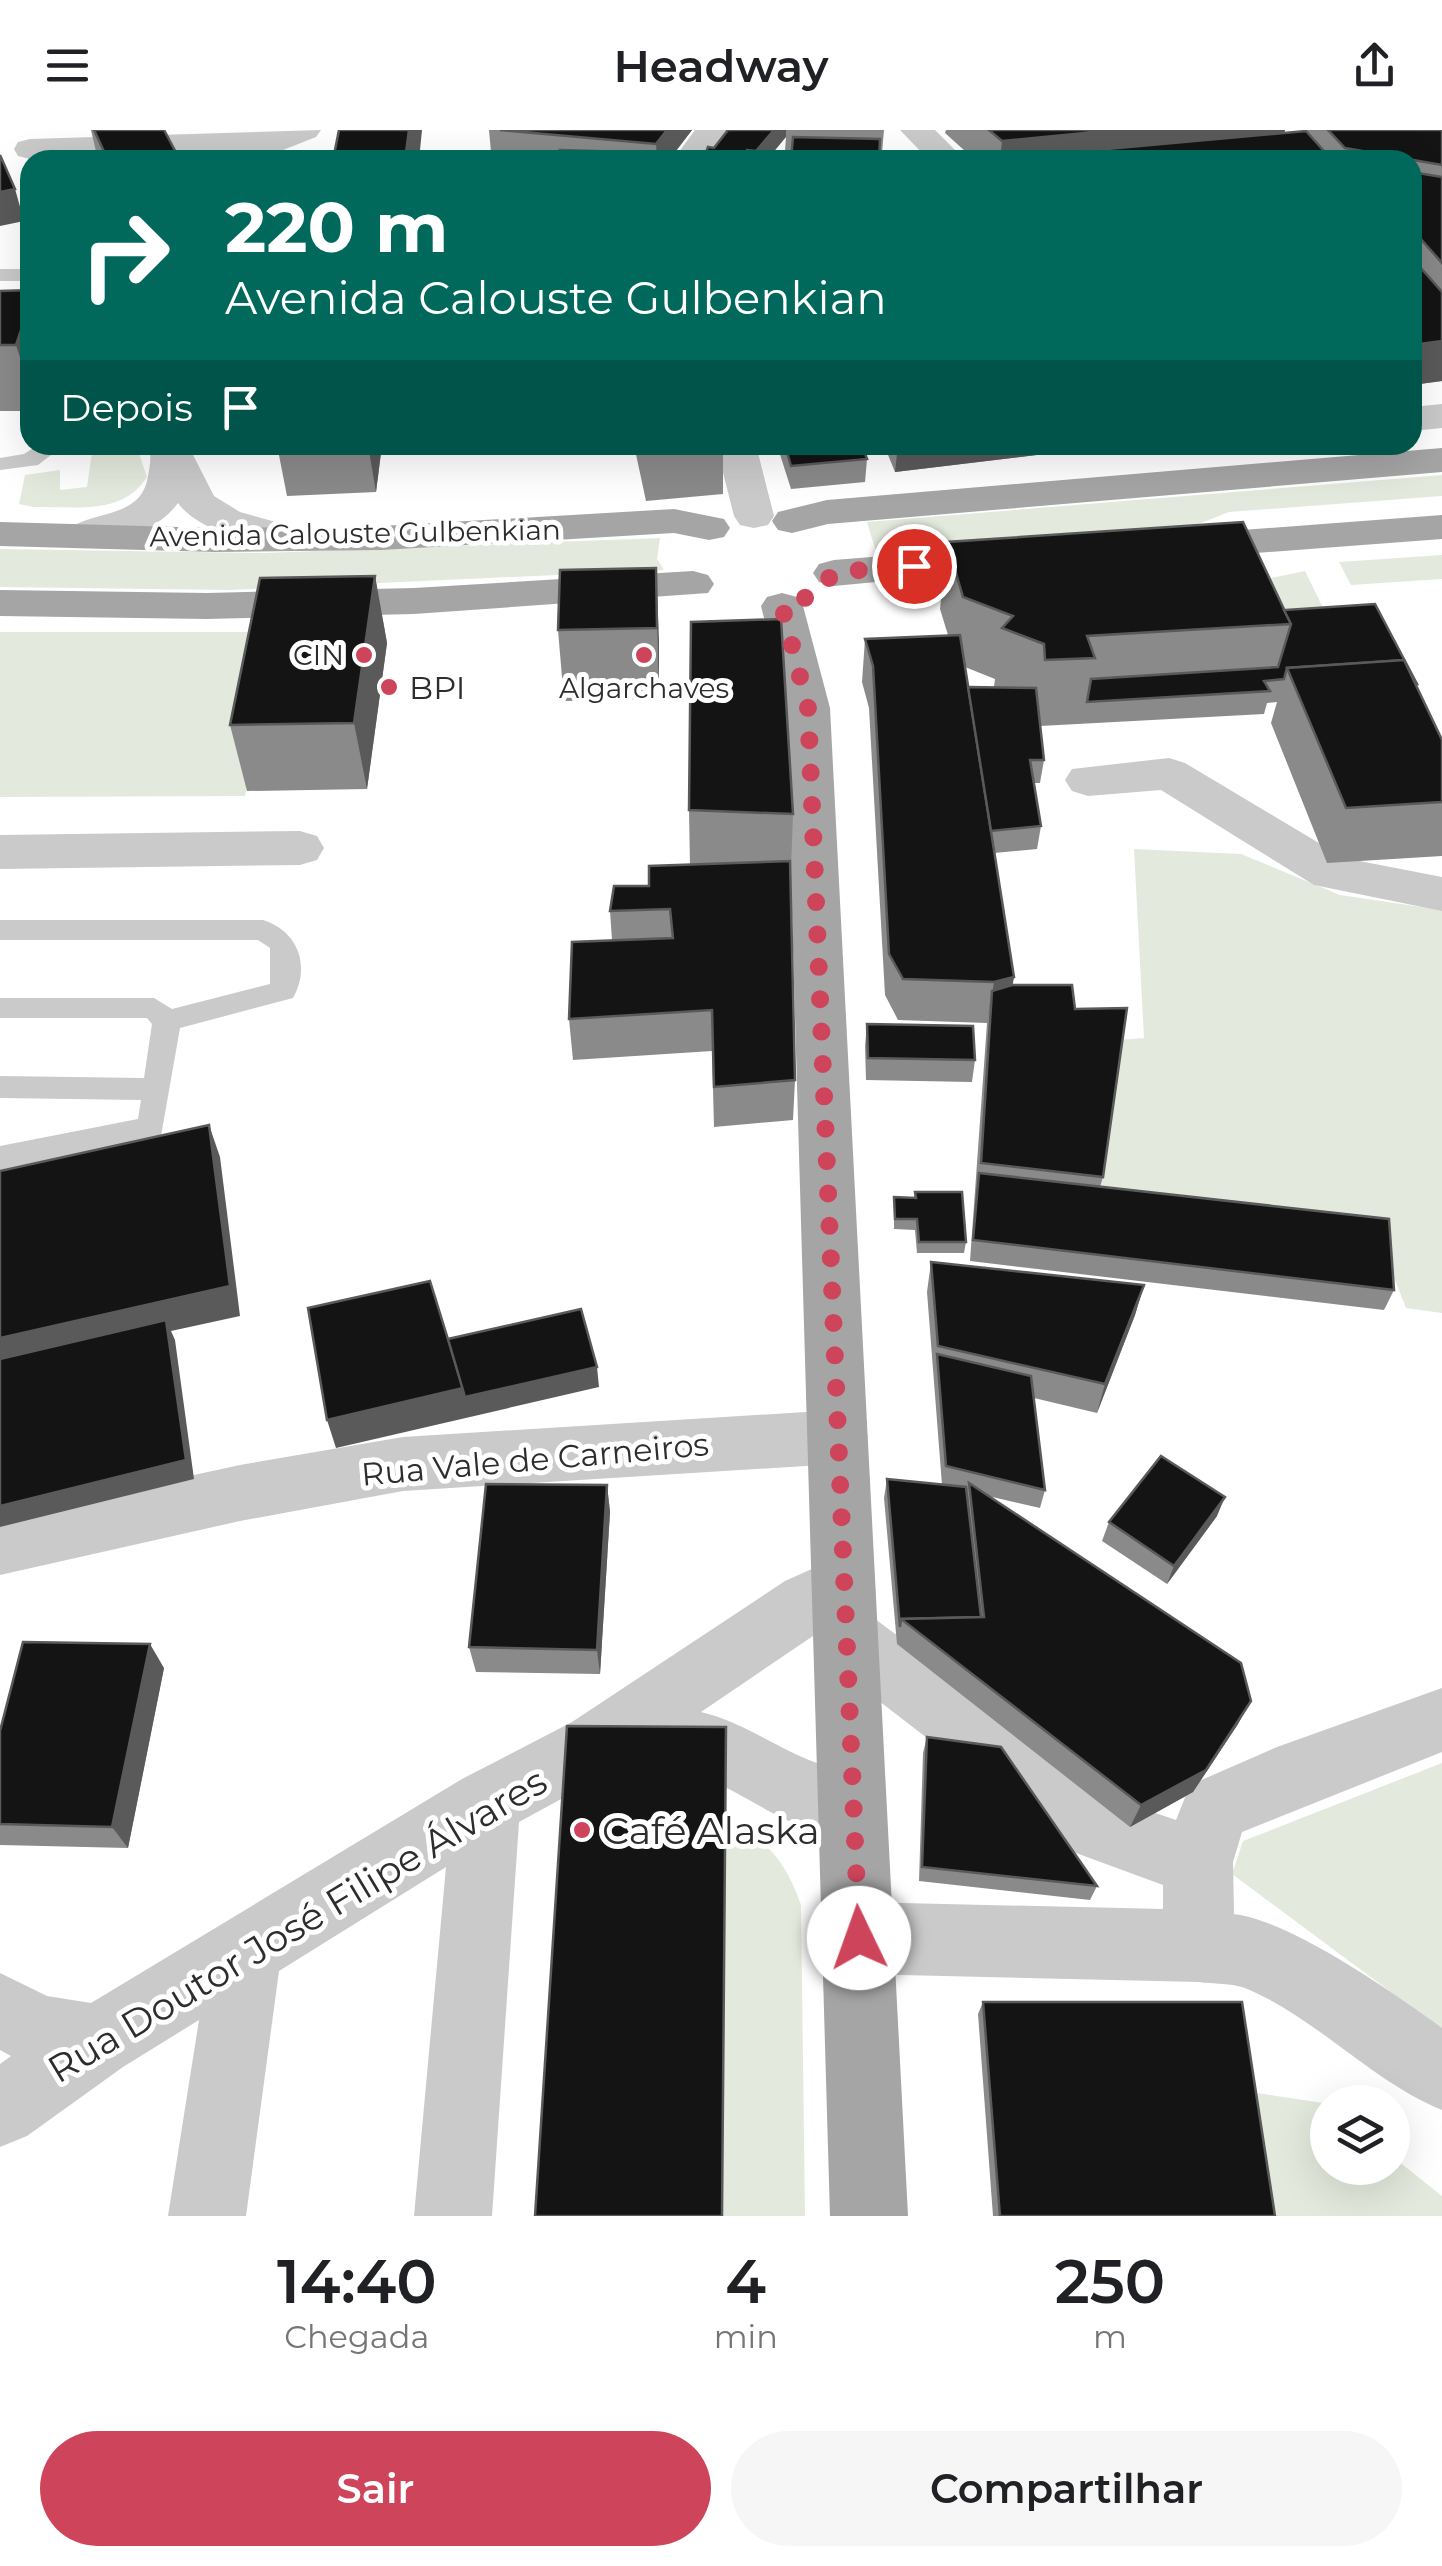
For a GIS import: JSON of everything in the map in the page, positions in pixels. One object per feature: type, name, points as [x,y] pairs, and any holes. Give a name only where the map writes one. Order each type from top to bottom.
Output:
[{"type":"main road","name":"Avenida Calouste Gulbenkian","points":[[0,534],[290,540],[674,522],[709,528],[827,512],[1442,460]]},
{"type":"main road","points":[[1442,508],[1252,521],[1160,548],[1442,527]]},
{"type":"main road","points":[[709,528],[693,540],[684,554],[684,570],[693,584],[752,606],[816,594],[834,572],[835,557],[828,542],[813,530],[773,518]]},
{"type":"main road","points":[[834,572],[1067,555]]},
{"type":"main road","name":"Avenida Calouste Gulbenkian","points":[[5,605],[292,604],[693,584]]},
{"type":"main road","points":[[752,606],[808,708],[869,2216]]},
{"type":"street","points":[[35,150],[278,142],[306,130]]},
{"type":"street","points":[[916,130],[937,150]]},
{"type":"street","points":[[82,536],[134,521],[154,505],[166,490],[169,455]]},
{"type":"street","points":[[174,455],[198,503],[226,521],[290,540]]},
{"type":"street","points":[[741,455],[773,518]]},
{"type":"street","points":[[1088,780],[1168,774],[1331,873],[1442,894]]},
{"type":"street","points":[[0,852],[300,848]]},
{"type":"street","name":"Rua Vale de Carneiros","points":[[0,1546],[240,1492],[404,1464],[838,1437]]},
{"type":"street","name":"Rua Doutor José Filipe Álvares","points":[[0,2109],[97,2040],[486,1803],[596,1746],[808,1602],[825,1594],[845,1613]]},
{"type":"street","points":[[845,1613],[1100,1829],[1198,1862]]},
{"type":"street","points":[[1199,1946],[1198,1862],[1214,1810],[1277,1781],[1442,1720]]},
{"type":"street","points":[[596,1746],[672,1740],[728,1751],[824,1803],[852,1804]]},
{"type":"street","points":[[453,2216],[486,1803]]},
{"type":"street","points":[[859,1938],[1199,1946],[1251,1952],[1358,2012],[1442,2072]]},
{"type":"street","points":[[206,2216],[245,1953]]},
{"type":"street","points":[[0,2010],[39,2031],[97,2040]]},
{"type":"lane","points":[[0,464],[30,460],[37,455]]},
{"type":"lane","points":[[0,930],[263,930],[282,943],[288,970],[283,991],[167,1020]]},
{"type":"lane","points":[[0,1008],[154,1008],[167,1020]]},
{"type":"lane","points":[[0,1158],[151,1128],[167,1020]]},
{"type":"lane","points":[[0,1087],[157,1089]]},
{"type":"shaded area","points":[[92,455],[139,455],[147,477],[125,498],[81,507],[19,504],[25,475],[60,470],[60,490],[87,487]]},
{"type":"shaded area","points":[[1442,475],[1442,496],[1229,512],[1181,531],[1160,533],[877,555],[867,522]]},
{"type":"shaded area","points":[[660,538],[657,559],[664,570],[229,590],[0,587],[0,549],[264,553]]},
{"type":"shaded area","points":[[1442,555],[1442,579],[1351,585],[1339,562]]},
{"type":"shaded area","points":[[1305,571],[1330,622],[1246,628],[1267,579]]},
{"type":"shaded area","points":[[0,632],[281,632],[245,796],[0,797]]},
{"type":"shaded area","points":[[1134,849],[1241,854],[1340,895],[1442,910],[1442,1313],[1406,1308],[1379,1240],[1095,1208],[1118,1040],[1144,1038]]},
{"type":"shaded area","points":[[1442,1763],[1442,2030],[1232,1874],[1243,1841]]},
{"type":"shaded area","points":[[725,1818],[773,1853],[801,1905],[805,2216],[722,2216]]},
{"type":"shaded area","points":[[1243,2091],[1310,2101],[1310,2185],[1410,2185],[1410,2171],[1442,2196],[1442,2216],[1262,2216]]},
{"type":"building","points":[[94,130],[164,130],[175,150],[103,150]]},
{"type":"building","points":[[339,130],[409,130],[406,150],[335,150]]},
{"type":"building","points":[[500,130],[667,130],[656,144]]},
{"type":"building","points":[[728,130],[774,130],[757,150],[707,150],[714,148]]},
{"type":"building","points":[[989,130],[1115,130],[1002,141]]},
{"type":"building","points":[[1328,130],[1442,130],[1442,165],[1422,161],[1422,150],[1345,148]]},
{"type":"building","points":[[1306,131],[1323,150],[1096,150]]},
{"type":"building","points":[[793,137],[880,139],[879,150],[792,150]]},
{"type":"building","points":[[0,155],[15,189],[0,192]]},
{"type":"building","points":[[1422,174],[1442,177],[1442,263],[1422,240]]},
{"type":"building","points":[[1422,269],[1442,292],[1442,341],[1422,344]]},
{"type":"building","points":[[20,290],[20,333],[16,345],[0,345],[0,291]]},
{"type":"building","points":[[788,455],[866,455],[867,459],[791,466]]},
{"type":"building","points":[[1243,522],[1291,624],[1087,636],[1095,658],[1045,660],[1044,644],[1002,628],[1013,616],[963,597],[947,542]]},
{"type":"building","points":[[656,568],[657,628],[558,630],[560,570]]},
{"type":"building","points":[[375,576],[354,723],[230,725],[260,578]]},
{"type":"building","points":[[1375,604],[1417,684],[1404,660],[1287,668],[1284,679],[1264,681],[1270,691],[1087,702],[1091,679],[1278,667],[1291,624],[1284,610]]},
{"type":"building","points":[[781,619],[793,814],[689,810],[691,622]]},
{"type":"building","points":[[960,635],[1014,977],[994,982],[903,979],[889,954],[873,666],[865,639]]},
{"type":"building","points":[[1404,660],[1442,740],[1442,802],[1346,808],[1287,668]]},
{"type":"building","points":[[968,687],[1036,688],[1044,760],[1030,760],[1041,826],[991,831]]},
{"type":"building","points":[[790,861],[795,1080],[714,1087],[712,1010],[569,1019],[572,942],[673,938],[670,909],[610,911],[614,886],[649,886],[649,866]]},
{"type":"building","points":[[1012,985],[1072,985],[1075,1009],[1127,1008],[1103,1177],[981,1163],[992,991]]},
{"type":"building","points":[[867,1024],[973,1026],[975,1060],[868,1058]]},
{"type":"building","points":[[209,1125],[230,1286],[0,1338],[0,1171]]},
{"type":"building","points":[[979,1173],[1389,1219],[1394,1290],[973,1240]]},
{"type":"building","points":[[915,1192],[962,1192],[966,1242],[919,1242],[917,1219],[895,1219],[894,1197],[916,1198]]},
{"type":"building","points":[[931,1262],[1144,1285],[1105,1384],[938,1346]]},
{"type":"building","points":[[430,1281],[463,1388],[327,1420],[308,1308]]},
{"type":"building","points":[[581,1309],[597,1367],[465,1397],[448,1339]]},
{"type":"building","points":[[166,1320],[186,1460],[0,1506],[0,1359]]},
{"type":"building","points":[[937,1354],[1031,1376],[1045,1490],[946,1466]]},
{"type":"building","points":[[1161,1456],[1225,1497],[1174,1566],[1109,1522]]},
{"type":"building","points":[[887,1479],[966,1487],[981,1617],[901,1619],[900,1627]]},
{"type":"building","points":[[969,1483],[1241,1663],[1251,1701],[1206,1770],[1141,1805],[901,1619],[984,1617]]},
{"type":"building","points":[[486,1484],[607,1485],[597,1650],[469,1647]]},
{"type":"building","points":[[23,1642],[150,1644],[112,1827],[0,1824],[0,1731]]},
{"type":"building","points":[[567,1726],[726,1727],[722,2216],[535,2216]]},
{"type":"building","points":[[927,1737],[1001,1747],[1097,1886],[922,1867]]},
{"type":"building","points":[[983,2002],[1242,2002],[1275,2216],[1000,2216]]},
{"type":"place","name":"CIN","points":[[364,655]]},
{"type":"place","name":"Algarchaves","points":[[644,655]]},
{"type":"place","name":"BPI","points":[[389,687]]},
{"type":"place","name":"Café Alaska","points":[[582,1830]]},
{"type":"route","points":[[859,1938],[808,708],[782,606],[816,594],[834,572],[914,566]]}]
